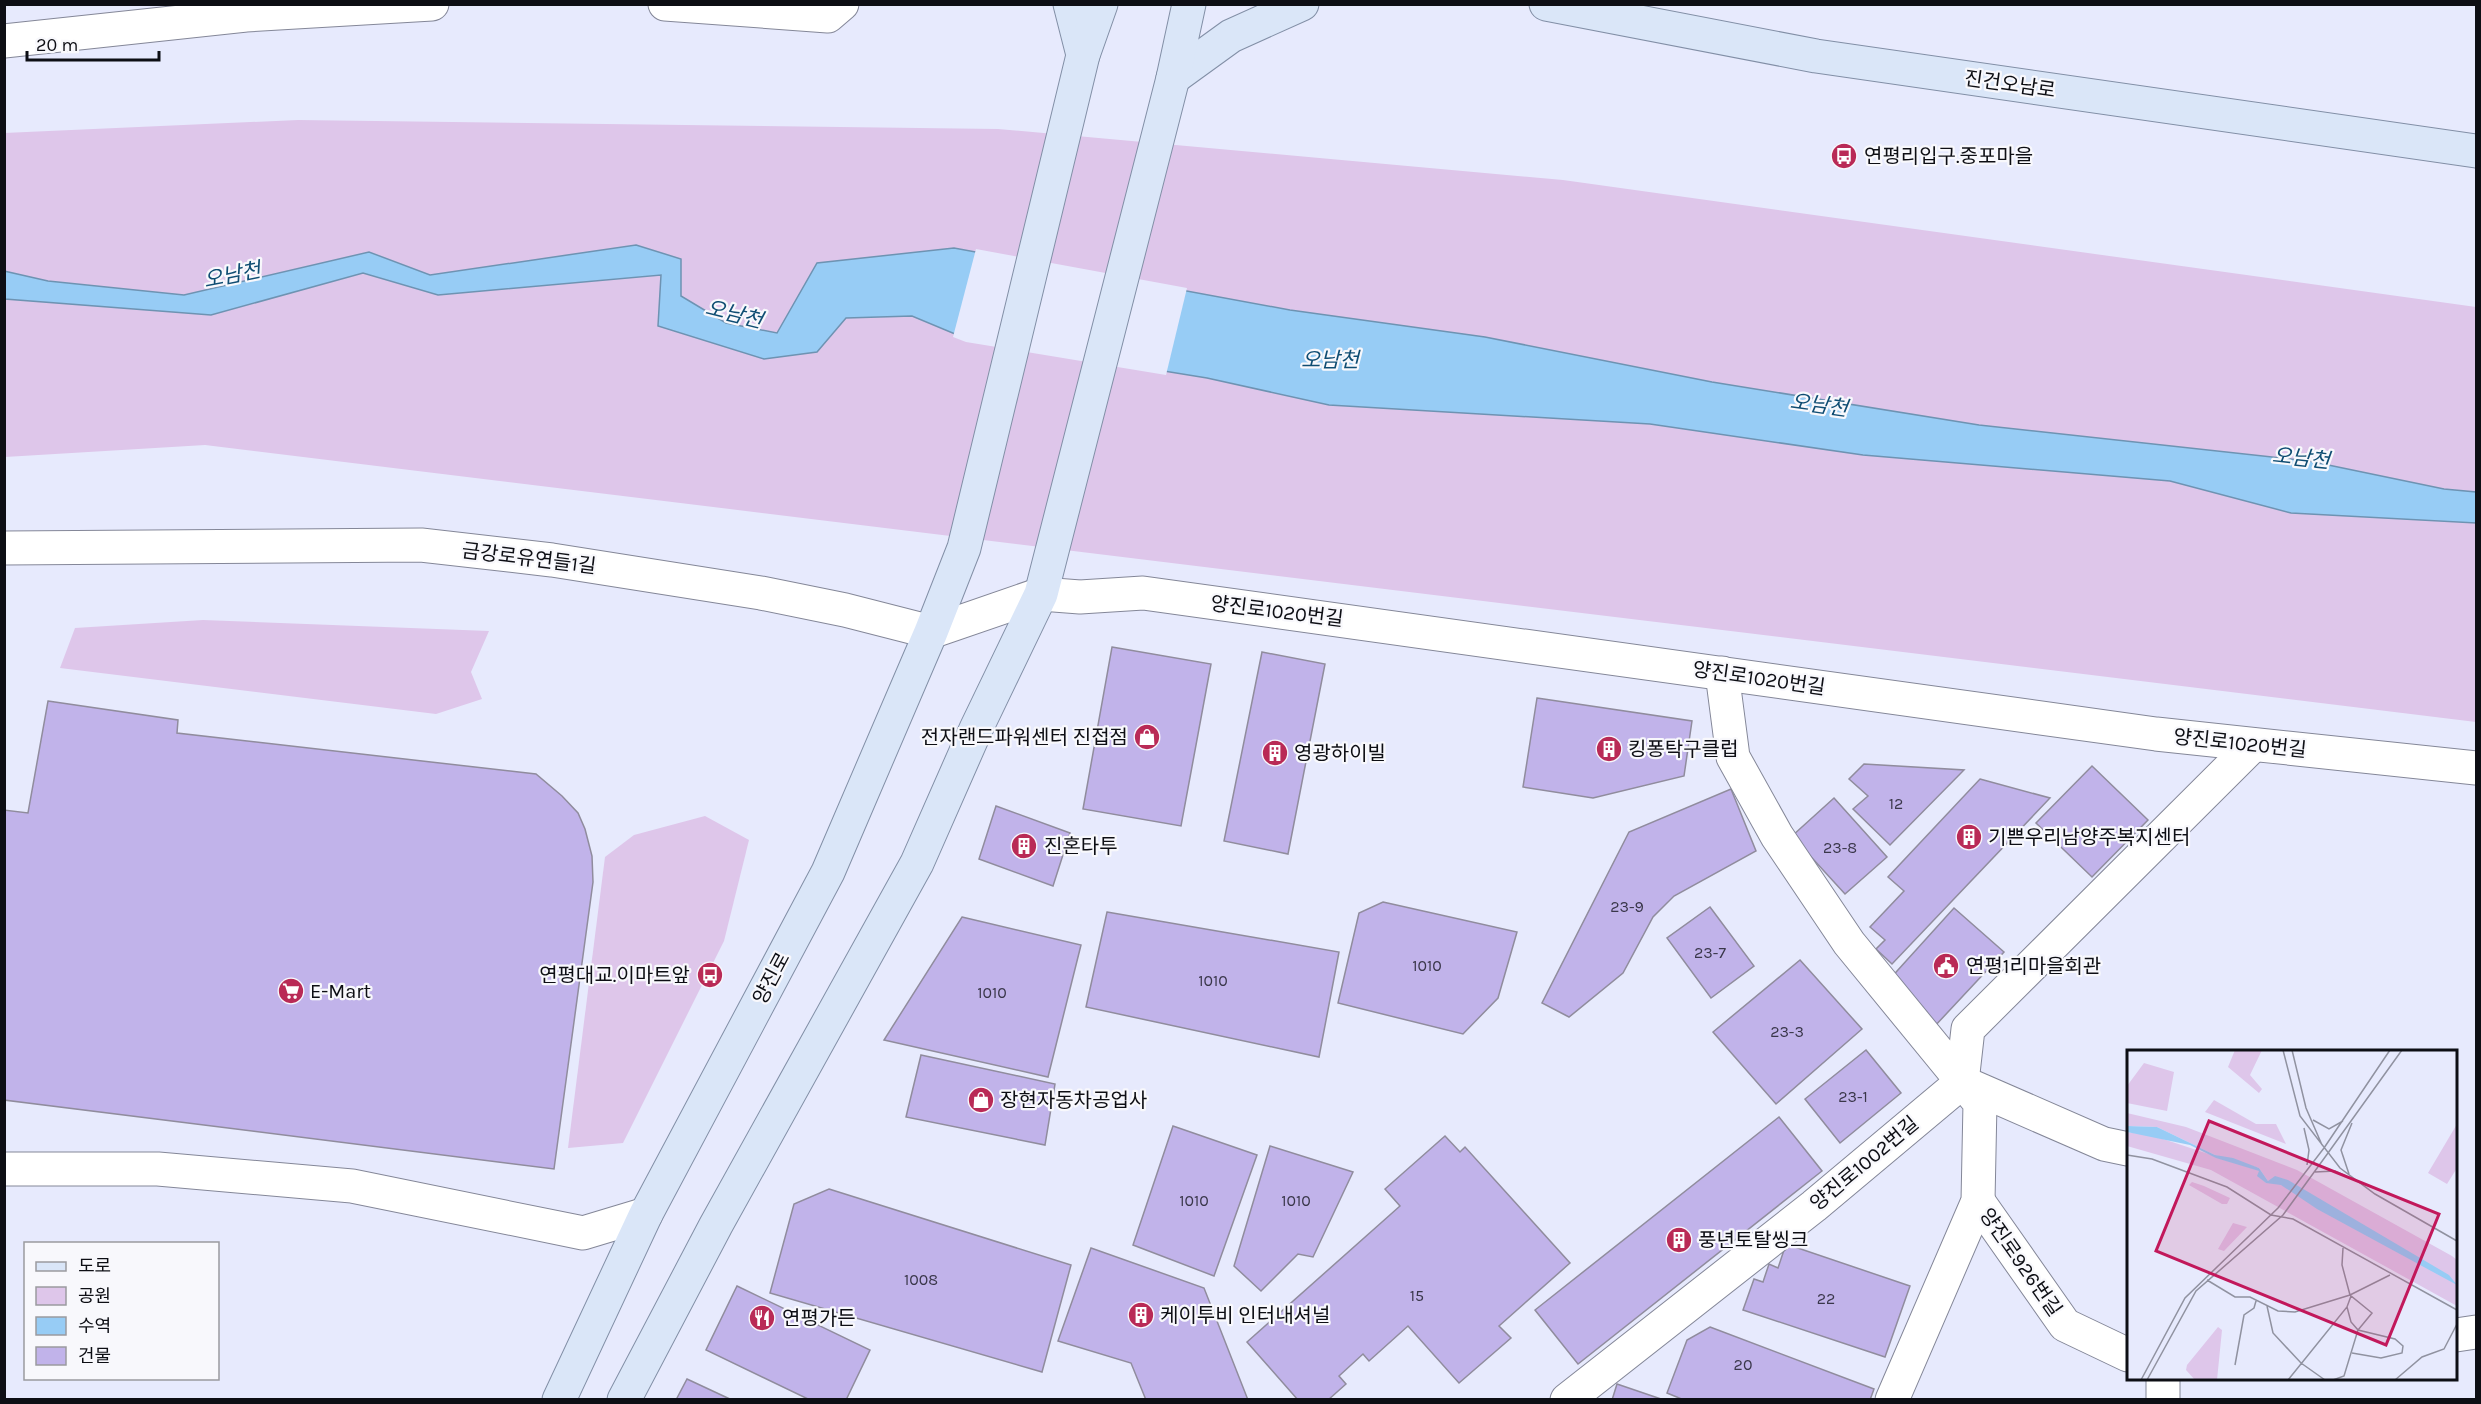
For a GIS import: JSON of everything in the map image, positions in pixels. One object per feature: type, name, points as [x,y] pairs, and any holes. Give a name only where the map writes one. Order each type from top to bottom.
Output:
[{"type":"main road","points":[[1070,4],[1083,55]]},
{"type":"main road","points":[[1083,55],[1101,4]]},
{"type":"main road","points":[[624,1400],[716,1225],[918,863],[976,729],[1041,594],[1173,78],[1189,4]]},
{"type":"main road","points":[[1173,78],[1231,36],[1302,4]]},
{"type":"main road","name":"진건오남로","points":[[1539,4],[1816,56],[2476,151]]},
{"type":"main road","name":"양진로","points":[[558,1400],[646,1214],[828,872],[931,632],[964,548],[1083,55]]},
{"type":"street","points":[[4,41],[246,15],[432,4]]},
{"type":"street","points":[[666,4],[828,16],[842,4]]},
{"type":"street","name":"금강로유연들1길","points":[[4,548],[421,545],[552,560],[761,593],[845,610],[931,632]]},
{"type":"street","name":"양진로1020번길","points":[[1041,594],[1080,597],[1143,593],[2156,734],[2476,768]]},
{"type":"street","points":[[931,632],[1041,594]]},
{"type":"street","points":[[1722,673],[1733,757],[1777,836],[1849,943],[1962,1082],[2104,1144],[2127,1149]]},
{"type":"street","points":[[1962,1082],[1968,1029],[2253,745]]},
{"type":"street","name":"양진로926번길","points":[[1892,1400],[1977,1201],[1980,1103],[1962,1082]]},
{"type":"street","name":"양진로1002번길","points":[[1567,1400],[1814,1206],[1962,1082]]},
{"type":"street","points":[[4,1169],[158,1169],[352,1186],[583,1233],[646,1214]]},
{"type":"street","name":"양진로926번길","points":[[1977,1201],[2065,1325],[2127,1355]]},
{"type":"street","points":[[2457,1335],[2476,1332]]},
{"type":"street","points":[[2163,1380],[2163,1400]]},
{"type":"green space","points":[[298,120],[998,129],[1563,180],[2476,307],[2476,722],[205,445],[5,457],[5,299],[211,315],[363,273],[438,295],[662,275],[658,326],[817,352],[846,318],[912,316],[817,263],[778,333],[726,323],[681,296],[681,259],[636,245],[430,275],[369,252],[184,295],[48,281],[5,271],[4,133]]},
{"type":"green space","points":[[203,620],[489,631],[471,672],[482,699],[436,714],[60,668],[75,628]]},
{"type":"green space","points":[[705,816],[749,840],[724,941],[623,1143],[568,1148],[605,857],[634,835]]},
{"type":"water","name":"오남천","points":[[636,245],[681,259],[681,296],[726,323],[777,333],[817,263],[954,248],[1290,310],[1485,337],[1712,382],[1979,425],[2309,461],[2444,489],[2476,492],[2476,523],[2291,513],[2170,481],[1863,455],[1650,424],[1329,405],[1207,378],[967,339],[912,316],[846,318],[817,352],[764,359],[658,326],[661,275],[438,295],[363,273],[211,315],[5,299],[4,271],[48,281],[184,295],[369,252],[430,275]]},
{"type":"pier","points":[[976,249],[1187,288],[1166,375],[966,342],[953,337]]},
{"type":"building","name":"전자랜드파워센터 진접점","points":[[1112,647],[1211,664],[1181,826],[1083,809]]},
{"type":"building","name":"영광하이빌","points":[[1262,652],[1325,664],[1288,854],[1224,841]]},
{"type":"building","name":"킹퐁탁구클럽","points":[[1537,698],[1692,721],[1684,776],[1593,798],[1523,787]]},
{"type":"building","name":"E-Mart","points":[[48,701],[178,720],[177,733],[536,774],[562,796],[578,813],[585,829],[592,856],[593,882],[554,1169],[4,1100],[4,810],[28,813]]},
{"type":"building","points":[[1864,764],[1964,770],[1890,845],[1853,809],[1868,796],[1849,779]]},
{"type":"building","points":[[2092,766],[2148,820],[2092,877],[2036,823]]},
{"type":"building","name":"기쁜우리남양주복지센터","points":[[1980,779],[2050,798],[1892,964],[1876,949],[1885,940],[1870,927],[1904,891],[1888,877]]},
{"type":"building","points":[[1731,789],[1756,851],[1674,896],[1653,917],[1623,973],[1569,1017],[1542,1003],[1629,832]]},
{"type":"building","points":[[1834,798],[1887,857],[1845,894],[1792,836]]},
{"type":"building","name":"진혼타투","points":[[996,806],[1070,833],[1053,886],[979,859]]},
{"type":"building","points":[[1383,902],[1517,932],[1498,998],[1463,1034],[1338,1003],[1359,913]]},
{"type":"building","points":[[1710,907],[1754,966],[1711,998],[1667,938]]},
{"type":"building","name":"연평1리마을회관","points":[[1954,908],[2004,952],[1934,1027],[1888,981]]},
{"type":"building","points":[[1107,912],[1339,952],[1319,1057],[1086,1007]]},
{"type":"building","points":[[962,917],[1081,945],[1048,1077],[884,1040]]},
{"type":"building","points":[[1800,960],[1862,1029],[1776,1104],[1713,1032]]},
{"type":"building","points":[[1866,1050],[1901,1093],[1840,1143],[1805,1099]]},
{"type":"building","name":"장현자동차공업사","points":[[921,1055],[1055,1084],[1045,1145],[906,1117]]},
{"type":"building","name":"풍년토탈씽크","points":[[1779,1117],[1822,1171],[1578,1364],[1535,1310]]},
{"type":"building","points":[[1173,1126],[1257,1155],[1214,1276],[1133,1245]]},
{"type":"building","points":[[1445,1136],[1460,1152],[1465,1147],[1570,1263],[1499,1326],[1511,1338],[1459,1383],[1408,1326],[1369,1361],[1363,1354],[1339,1376],[1346,1384],[1328,1400],[1298,1400],[1247,1342],[1400,1206],[1385,1189]]},
{"type":"building","points":[[1270,1146],[1353,1172],[1313,1257],[1298,1254],[1261,1291],[1234,1266]]},
{"type":"building","points":[[829,1189],[1071,1265],[1042,1372],[770,1293],[794,1204]]},
{"type":"building","points":[[1786,1244],[1910,1286],[1885,1357],[1743,1310],[1754,1279],[1763,1282],[1769,1264],[1778,1268]]},
{"type":"building","name":"케이투비 인터내셔널","points":[[1091,1248],[1204,1288],[1248,1400],[1146,1400],[1131,1363],[1058,1341]]},
{"type":"building","name":"연평가든","points":[[737,1286],[870,1350],[846,1400],[810,1400],[706,1350]]},
{"type":"building","points":[[1710,1327],[1874,1389],[1870,1400],[1684,1400],[1667,1393],[1687,1340]]},
{"type":"building","points":[[687,1379],[732,1400],[676,1400]]},
{"type":"building","points":[[1617,1384],[1664,1400],[1612,1400]]},
{"type":"place","name":"연평리입구.중포마을","points":[[1844,156]]},
{"type":"place","name":"전자랜드파워센터 진접점","points":[[1147,737]]},
{"type":"place","name":"킹퐁탁구클럽","points":[[1609,749]]},
{"type":"place","name":"영광하이빌","points":[[1275,753]]},
{"type":"place","name":"기쁜우리남양주복지센터","points":[[1969,837]]},
{"type":"place","name":"진혼타투","points":[[1024,846]]},
{"type":"place","name":"연평1리마을회관","points":[[1946,966]]},
{"type":"place","name":"연평대교.이마트앞","points":[[710,975]]},
{"type":"place","name":"E-Mart","points":[[291,991]]},
{"type":"place","name":"장현자동차공업사","points":[[981,1100]]},
{"type":"place","name":"풍년토탈씽크","points":[[1679,1240]]},
{"type":"place","name":"케이투비 인터내셔널","points":[[1141,1315]]},
{"type":"place","name":"연평가든","points":[[762,1318]]}]
